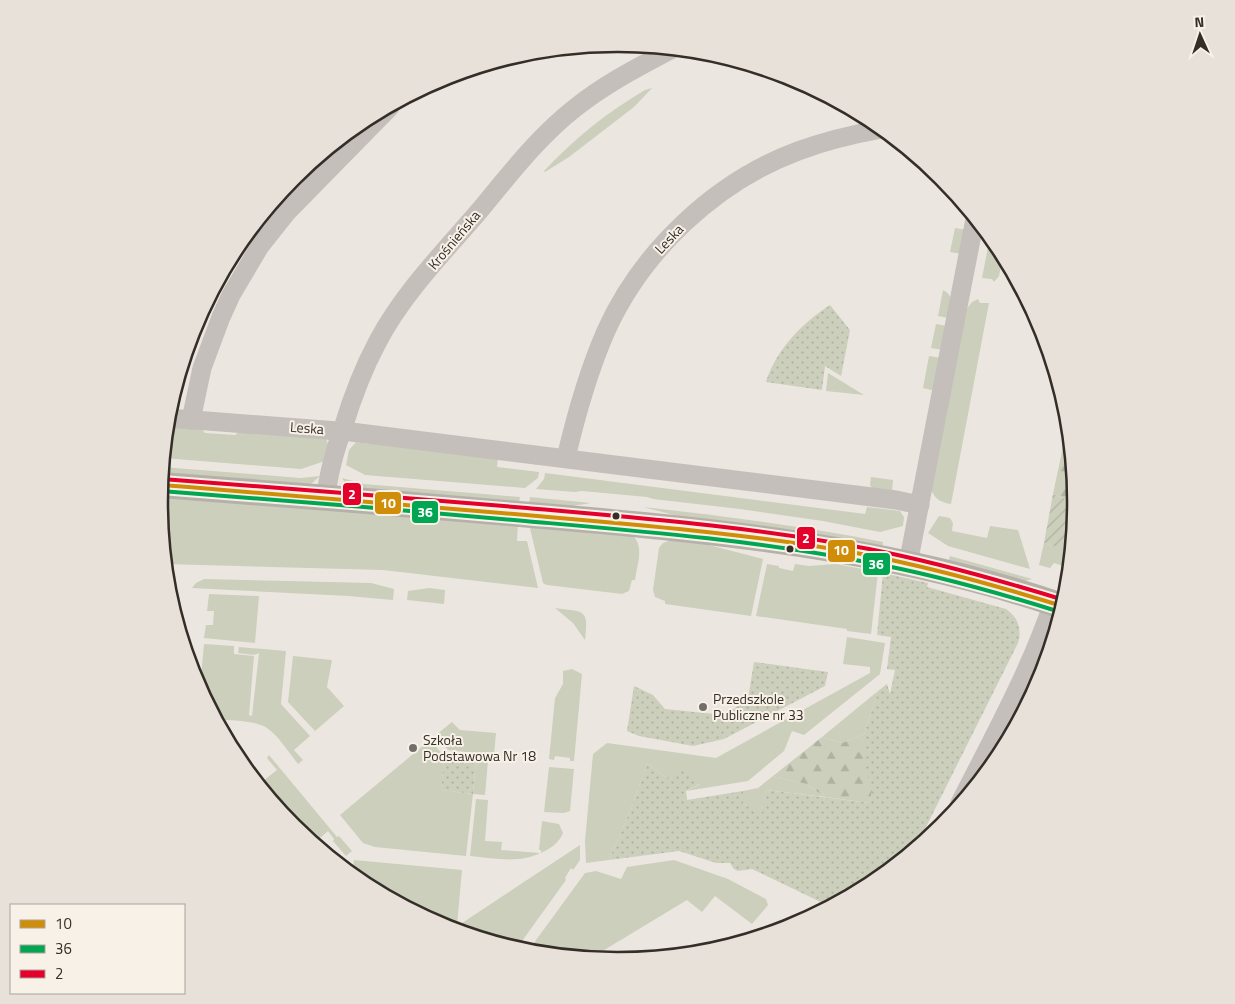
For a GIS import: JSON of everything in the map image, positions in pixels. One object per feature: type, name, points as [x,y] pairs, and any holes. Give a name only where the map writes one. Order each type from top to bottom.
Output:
[{"type":"street","name":"Krośnieńska","points":[[326,498],[330,472],[359,381],[384,332],[411,292],[540,140],[573,109],[600,89],[661,54]]},
{"type":"street","points":[[191,420],[202,368],[221,317],[260,246],[287,212],[371,126]]},
{"type":"street","name":"Leska","points":[[566,458],[591,367],[607,330],[628,292],[650,260],[680,226],[734,184],[764,166],[798,151],[838,138],[871,131]]},
{"type":"street","points":[[908,564],[973,227]]},
{"type":"street","name":"Leska","points":[[176,419],[342,431],[896,500],[920,505]]},
{"type":"street","points":[[169,486],[651,525],[778,540],[908,564],[995,585],[1055,604]]},
{"type":"street","points":[[974,776],[1008,710],[1052,616]]},
{"type":"green space","points":[[652,88],[634,107],[569,157],[544,171],[579,137],[604,117],[645,90]]},
{"type":"green space","points":[[955,228],[967,230],[962,254],[950,252]]},
{"type":"green space","points":[[988,248],[1001,267],[999,276],[994,282],[992,279],[982,278]]},
{"type":"green space","points":[[943,290],[951,298],[949,318],[938,316]]},
{"type":"green space","points":[[978,299],[980,303],[989,303],[951,504],[938,499],[930,487],[966,310],[972,302]]},
{"type":"green space","points":[[830,305],[850,330],[841,376],[825,366],[822,390],[766,382],[776,359],[791,338]]},
{"type":"green space","points":[[936,324],[947,326],[943,350],[931,348]]},
{"type":"green space","points":[[929,356],[941,358],[935,391],[923,388]]},
{"type":"green space","points":[[828,373],[864,395],[826,391]]},
{"type":"green space","points":[[175,425],[199,426],[205,433],[235,435],[242,429],[326,438],[328,444],[325,461],[301,469],[170,459]]},
{"type":"green space","points":[[356,442],[498,458],[497,467],[539,472],[538,478],[525,488],[365,475],[346,465],[349,450]]},
{"type":"green space","points":[[1063,445],[1067,499],[1053,494]]},
{"type":"green space","points":[[170,468],[301,478],[320,476],[311,484],[169,476],[169,473]]},
{"type":"green space","points":[[545,473],[865,514],[867,507],[900,511],[904,517],[903,526],[880,532],[823,521],[647,497],[536,489],[544,479]]},
{"type":"green space","points":[[871,477],[893,480],[892,491],[872,488],[870,485]]},
{"type":"green space","points":[[342,478],[364,484],[520,497],[519,504],[348,487]]},
{"type":"green space","points":[[168,494],[518,523],[517,541],[527,541],[538,588],[383,570],[173,564],[169,531]]},
{"type":"green space","points":[[1053,494],[1067,499],[1064,550],[1044,543]]},
{"type":"green space","points":[[530,497],[591,503],[561,508],[529,505]]},
{"type":"green space","points":[[643,507],[763,522],[853,536],[883,542],[882,550],[697,521]]},
{"type":"green space","points":[[939,516],[950,518],[953,523],[952,531],[987,538],[990,526],[1018,530],[1030,569],[948,546],[928,533]]},
{"type":"green space","points":[[529,524],[632,535],[638,545],[639,556],[635,580],[632,580],[629,591],[622,594],[543,583]]},
{"type":"green space","points":[[671,540],[705,544],[763,559],[751,616],[665,604],[665,601],[655,597],[653,590],[659,548],[663,543]]},
{"type":"green space","points":[[1044,543],[1064,550],[1062,566],[1054,563],[1050,568],[1039,565]]},
{"type":"green space","points":[[950,556],[1032,579],[1026,581],[948,563]]},
{"type":"green space","points":[[767,564],[793,571],[795,564],[809,566],[836,564],[878,572],[871,634],[756,616]]},
{"type":"green space","points":[[883,573],[928,583],[927,587],[1006,609],[1014,616],[1019,628],[1018,643],[924,830],[914,840],[867,876],[821,902],[752,869],[738,871],[730,863],[716,863],[679,851],[609,860],[631,809],[647,763],[667,778],[683,770],[701,783],[686,791],[687,800],[743,791],[743,803],[761,814],[766,790],[870,803],[872,792],[864,760],[864,734],[878,691],[887,684],[890,694],[895,670],[887,669],[891,637],[877,635]]},
{"type":"green space","points":[[204,579],[371,583],[394,589],[393,600],[192,588],[196,583]]},
{"type":"green space","points":[[429,588],[445,590],[444,604],[407,600],[408,591]]},
{"type":"green space","points":[[209,594],[259,596],[255,643],[204,638],[206,625],[213,625],[214,611],[207,611]]},
{"type":"green space","points":[[555,608],[578,611],[585,617],[585,640],[573,623]]},
{"type":"green space","points":[[847,637],[885,643],[880,674],[804,735],[792,731],[784,751],[748,781],[686,791],[700,784],[667,778],[647,763],[631,809],[609,860],[586,863],[585,841],[593,754],[607,743],[716,758],[870,673],[870,667],[843,664]]},
{"type":"green space","points":[[204,644],[234,646],[234,654],[254,656],[249,715],[252,716],[259,653],[254,655],[238,653],[239,647],[286,651],[281,704],[310,736],[294,750],[303,760],[298,764],[276,735],[262,725],[224,720],[201,672]]},
{"type":"green space","points":[[293,656],[332,660],[327,687],[344,706],[315,731],[288,702]]},
{"type":"green space","points":[[754,662],[828,672],[825,686],[724,739],[693,746],[639,736],[627,731],[634,686],[653,695],[665,709],[725,715],[748,699]]},
{"type":"green space","points":[[572,669],[582,674],[574,761],[570,761],[570,758],[555,756],[554,760],[549,759],[555,698],[563,684],[563,671]]},
{"type":"green space","points":[[878,691],[864,734],[842,743],[822,737]]},
{"type":"green space","points":[[452,722],[460,730],[496,733],[494,755],[448,750],[436,735]]},
{"type":"green space","points":[[864,734],[878,759],[870,803],[825,797],[806,784],[773,776],[822,737],[842,743]]},
{"type":"green space","points":[[430,740],[445,757],[461,758],[461,761],[444,759],[441,790],[473,794],[466,856],[375,847],[363,843],[340,815]]},
{"type":"green space","points":[[269,755],[337,837],[339,836],[352,851],[346,856],[333,841],[334,839],[328,831],[319,838],[300,820],[264,780],[277,770],[267,758]]},
{"type":"green space","points":[[461,758],[476,760],[473,794],[441,790],[444,759],[461,761]]},
{"type":"green space","points":[[476,760],[488,761],[485,795],[473,794]]},
{"type":"green space","points":[[549,767],[574,769],[570,811],[564,813],[544,812]]},
{"type":"green space","points":[[773,776],[806,784],[825,797],[766,790],[761,815],[743,803],[743,791],[758,788]]},
{"type":"green space","points":[[476,799],[488,800],[485,841],[502,842],[501,850],[540,853],[515,859],[470,856]]},
{"type":"green space","points":[[542,821],[559,824],[563,833],[554,845],[541,853],[541,850],[539,850]]},
{"type":"green space","points":[[580,845],[580,860],[573,870],[571,868],[565,878],[566,880],[522,941],[461,923]]},
{"type":"green space","points":[[354,860],[462,870],[457,922],[393,891],[353,866]]},
{"type":"green space","points":[[674,860],[728,879],[766,899],[768,905],[752,924],[715,896],[702,912],[687,900],[602,951],[533,944],[585,873],[596,871],[621,879],[627,867]]},
{"type":"transit line","name":"2","points":[[169,480],[613,516],[784,535],[827,541],[918,560],[1056,598]]},
{"type":"transit line","name":"10","points":[[169,486],[612,523],[782,541],[867,555],[916,566],[1055,604]]},
{"type":"transit line","name":"36","points":[[168,492],[610,529],[696,537],[781,548],[824,554],[915,572],[1054,610]]},
{"type":"place","name":"Przedszkole Publiczne nr 33","points":[[703,707]]},
{"type":"place","name":"Szkoła Podstawowa Nr 18","points":[[413,748]]}]
